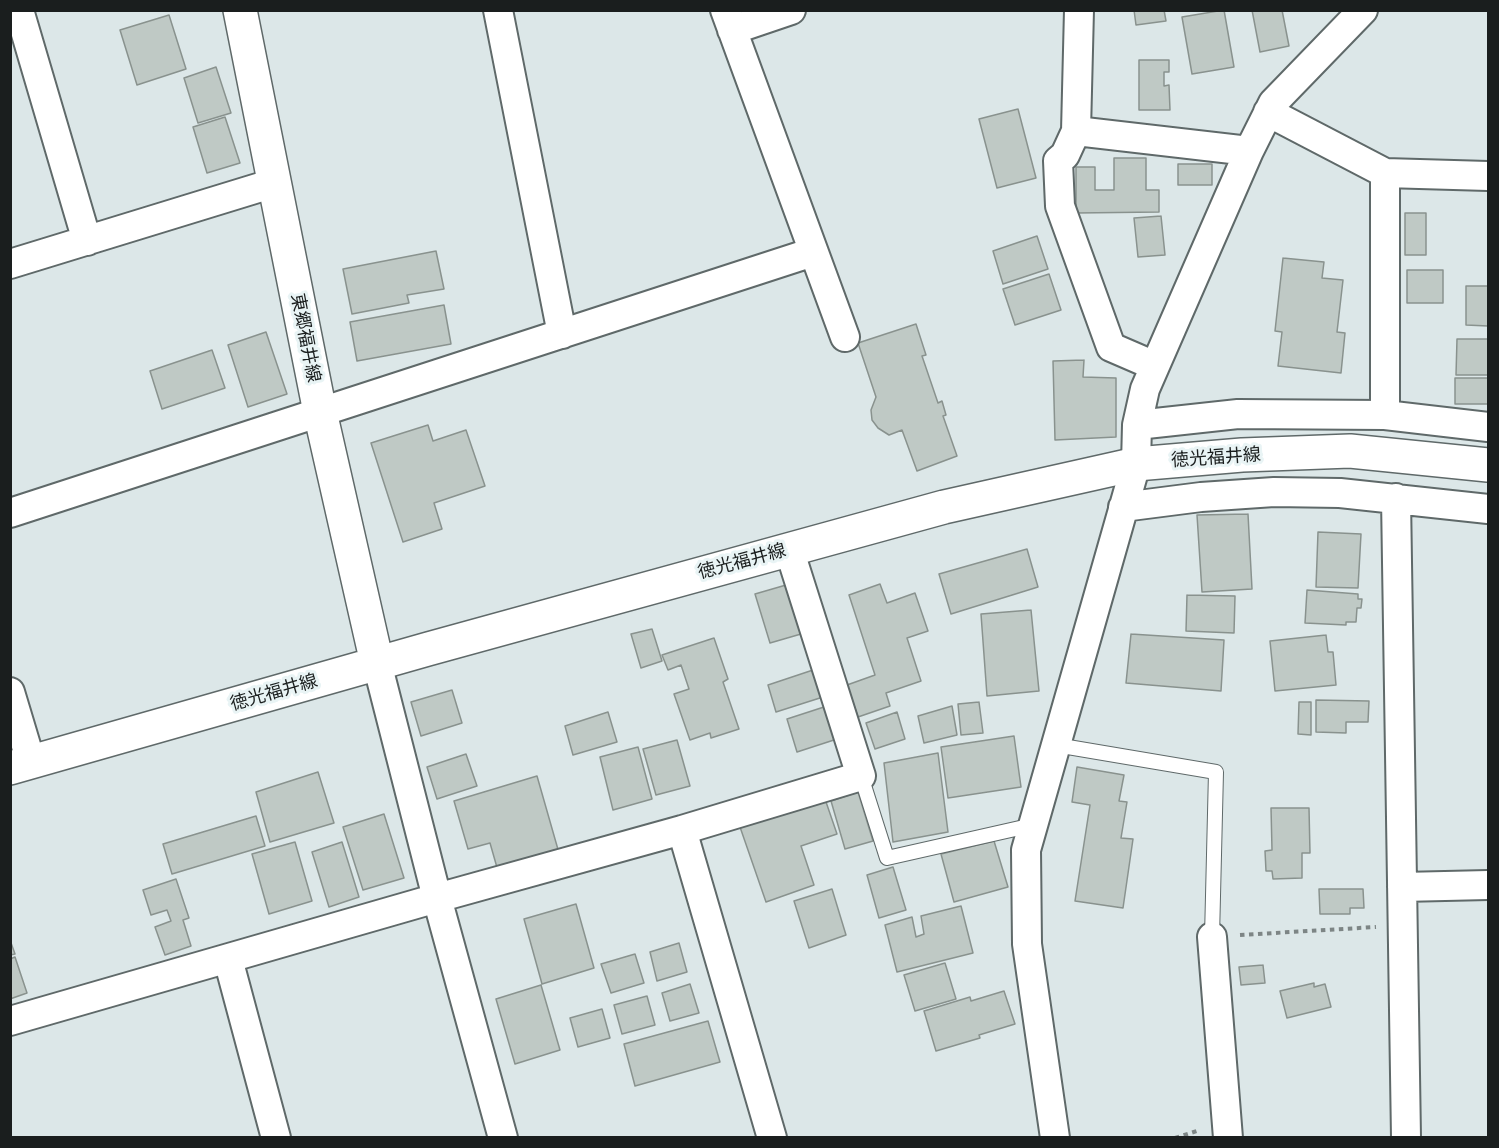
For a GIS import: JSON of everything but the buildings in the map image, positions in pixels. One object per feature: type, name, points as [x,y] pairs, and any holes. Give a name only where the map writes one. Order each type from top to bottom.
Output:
[{"type":"main road","name":"東郷福井線","points":[[240,10],[320,412],[377,663]]},
{"type":"main road","name":"徳光福井線","points":[[21,765],[377,663],[944,507],[1136,464],[1242,455],[1350,451],[1488,465]]},
{"type":"street","points":[[19,10],[87,241]]},
{"type":"street","points":[[498,10],[562,334]]},
{"type":"street","points":[[791,10],[728,20],[844,337]]},
{"type":"street","points":[[1079,10],[1076,131],[1065,155],[1058,161],[1060,206],[1111,346],[1155,366]]},
{"type":"street","points":[[1055,1137],[1027,944],[1026,850],[1136,464],[1137,425],[1145,388],[1249,151],[1273,103],[1363,10]]},
{"type":"street","points":[[1268,112],[1385,173],[1488,176]]},
{"type":"street","points":[[1076,131],[1249,151]]},
{"type":"street","points":[[1385,173],[1385,414]]},
{"type":"street","points":[[10,264],[274,183]]},
{"type":"street","points":[[10,513],[813,252]]},
{"type":"street","points":[[1137,425],[1238,414],[1385,414],[1488,427]]},
{"type":"street","points":[[1123,507],[1201,497],[1274,492],[1340,492],[1488,508]]},
{"type":"street","points":[[1396,498],[1406,1137]]},
{"type":"street","points":[[10,1021],[682,830],[861,776],[789,549]]},
{"type":"street","points":[[377,663],[437,898],[503,1137]]},
{"type":"street","points":[[10,692],[21,765]]},
{"type":"street","points":[[682,830],[772,1137]]},
{"type":"street","points":[[1402,887],[1488,885]]},
{"type":"street","points":[[1212,937],[1228,1137]]},
{"type":"street","points":[[228,958],[269,1136]]},
{"type":"lane","points":[[1056,745],[1216,772],[1212,937]]},
{"type":"lane","points":[[861,776],[887,858],[1033,825]]},
{"type":"path","points":[[1212,937],[1402,926]]}]
